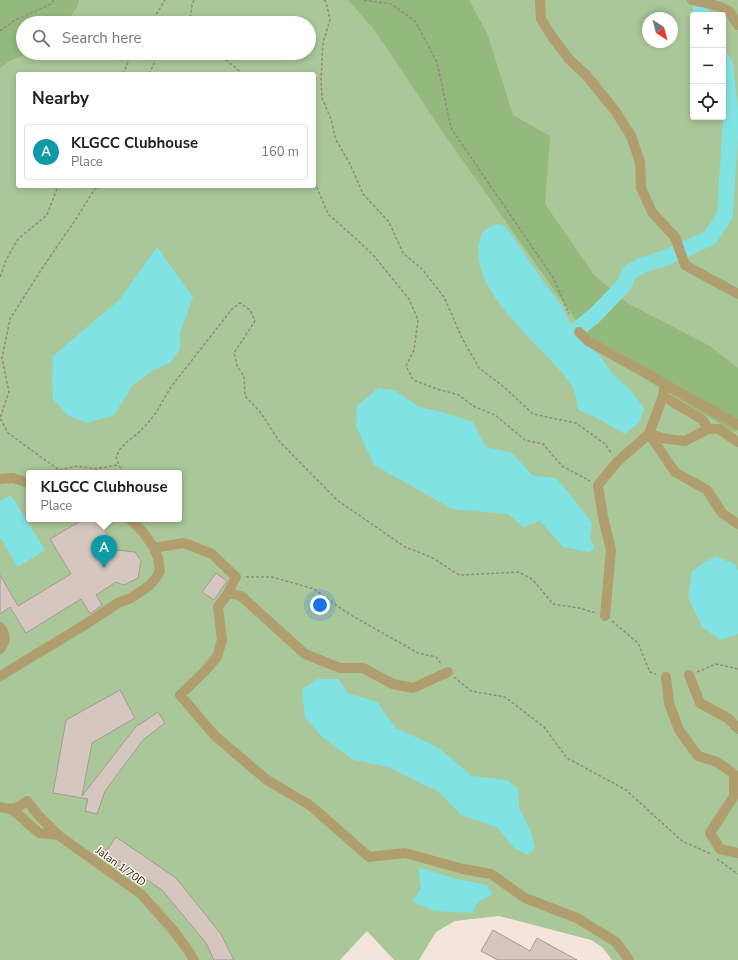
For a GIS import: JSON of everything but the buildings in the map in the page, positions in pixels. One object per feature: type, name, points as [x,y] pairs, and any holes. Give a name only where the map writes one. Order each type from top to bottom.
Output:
[{"type":"lane","points":[[540,0],[542,19],[553,38],[569,59],[586,76],[616,112],[631,136],[640,162],[641,188],[652,212],[675,236],[685,264],[692,270],[738,294]]},
{"type":"lane","points":[[692,0],[718,6],[729,11],[738,25]]},
{"type":"lane","points":[[579,332],[588,341],[738,425]]},
{"type":"lane","points":[[605,616],[611,550],[603,517],[598,486],[618,461],[650,434],[663,396],[665,384]]},
{"type":"lane","points":[[663,396],[703,420],[708,429]]},
{"type":"lane","points":[[650,434],[667,439],[685,441],[708,429],[719,429],[738,442]]},
{"type":"lane","points":[[650,434],[675,472],[707,490],[722,514],[738,524]]},
{"type":"lane","points":[[0,479],[13,478],[26,482]]},
{"type":"lane","points":[[0,676],[118,603],[131,598],[148,586],[156,578],[160,571],[158,558],[154,548],[143,532],[133,522]]},
{"type":"lane","points":[[154,548],[184,543],[212,554],[236,578],[218,607],[222,640],[216,657],[205,671],[180,695],[215,736],[267,780],[311,806],[369,857],[404,853],[463,869],[491,874],[525,898],[577,918],[616,942],[629,960]]},
{"type":"lane","points":[[228,593],[241,596],[305,654],[340,668],[363,668],[393,684],[413,688],[448,672]]},
{"type":"lane","points":[[0,627],[4,634],[5,641],[0,649]]},
{"type":"lane","points":[[689,675],[700,703],[729,719],[738,729]]},
{"type":"lane","points":[[666,677],[669,703],[679,730],[698,756],[717,762],[734,774],[734,796],[710,832],[720,849],[738,852]]},
{"type":"lane","name":"Jalan 1/70D","points":[[12,809],[21,806],[27,801],[39,816],[58,835],[141,894],[173,930],[194,960]]},
{"type":"lane","points":[[0,807],[12,809],[39,834],[58,835]]},
{"type":"path","points":[[24,16],[49,5],[54,0]]},
{"type":"path","points":[[155,16],[165,0]]},
{"type":"path","points":[[191,16],[194,0]]},
{"type":"path","points":[[324,0],[326,2],[330,19],[323,42],[321,79],[322,98],[331,119],[336,140],[350,164],[363,194],[389,222],[403,253],[422,269],[444,297],[462,338],[479,368],[504,387],[533,414],[576,423],[605,444],[618,461]]},
{"type":"path","points":[[364,0],[391,4],[416,21],[437,62],[451,128],[554,279],[569,314]]},
{"type":"path","points":[[0,31],[16,20]]},
{"type":"path","points":[[124,72],[129,60]]},
{"type":"path","points":[[150,72],[156,60]]},
{"type":"path","points":[[226,60],[241,72]]},
{"type":"path","points":[[316,185],[328,214],[374,256],[409,299],[418,320],[414,350],[406,366],[413,380],[459,395],[473,406],[495,415],[525,440],[543,444],[562,466],[598,486]]},
{"type":"path","points":[[0,277],[6,260],[18,239],[47,215],[57,188]]},
{"type":"path","points":[[98,188],[94,190],[10,319],[2,358],[9,392],[0,418],[8,433],[59,470],[78,466],[94,470],[119,465]]},
{"type":"path","points":[[122,470],[116,457],[120,449],[148,423],[175,381],[232,309],[240,303],[250,310],[255,321],[234,354],[237,366],[244,376],[245,396],[261,413],[279,441],[337,500],[405,547],[431,557],[460,575],[519,572],[533,580],[553,604],[579,608],[605,616],[638,643],[650,672],[666,677]]},
{"type":"path","points":[[236,578],[272,577],[314,589],[349,614],[418,653],[436,657],[448,672],[471,691],[505,697],[544,727],[567,758],[626,790],[682,841],[710,853],[738,874]]},
{"type":"path","points":[[689,675],[716,664],[738,669]]},
{"type":"green space","points":[[0,0],[738,0],[738,960],[612,960],[602,947],[591,940],[499,916],[455,921],[436,932],[419,960],[394,960],[367,931],[340,960],[0,960]]},
{"type":"green space","points":[[0,0],[79,0],[77,7],[71,16],[16,16],[16,58],[0,68]]},
{"type":"green space","points":[[348,0],[469,0],[487,33],[513,115],[550,136],[545,204],[594,275],[629,304],[710,346],[738,368],[738,430],[734,432],[644,378],[598,343],[581,327],[439,127],[372,27]]},
{"type":"water","points":[[499,224],[504,226],[509,231],[562,306],[574,332],[600,356],[612,373],[632,392],[644,408],[640,421],[625,434],[595,417],[578,410],[572,386],[511,318],[496,299],[485,279],[479,260],[480,240],[482,234],[489,227]]},
{"type":"water","points":[[157,247],[193,297],[180,333],[180,349],[170,363],[153,370],[133,385],[114,415],[87,423],[67,415],[53,399],[53,356],[119,300]]},
{"type":"water","points":[[378,388],[394,390],[419,407],[442,412],[473,422],[486,447],[512,453],[533,476],[556,478],[592,523],[590,537],[595,549],[588,552],[563,547],[540,521],[524,527],[508,514],[452,509],[374,465],[356,426],[357,406]]},
{"type":"water","points":[[11,495],[26,519],[26,522],[28,522],[45,550],[18,567],[0,537],[0,501]]},
{"type":"water","points":[[716,556],[735,564],[738,571],[738,634],[721,640],[702,627],[688,597],[692,571]]},
{"type":"water","points":[[318,679],[339,679],[347,693],[377,702],[396,728],[439,748],[472,776],[507,780],[518,789],[519,807],[531,832],[535,847],[528,855],[514,848],[498,828],[461,815],[439,792],[388,767],[354,760],[322,737],[305,717],[302,689]]},
{"type":"water","points":[[418,867],[453,878],[487,885],[492,894],[475,905],[473,913],[434,911],[412,901],[421,889]]},
{"type":"waterway","points":[[701,0],[701,12]]},
{"type":"waterway","points":[[574,332],[594,316],[624,285],[630,272],[643,265],[665,258],[710,238],[725,215],[731,120],[726,74]]},
{"type":"place","name":"KLGCC Clubhouse","points":[[104,568]]}]
